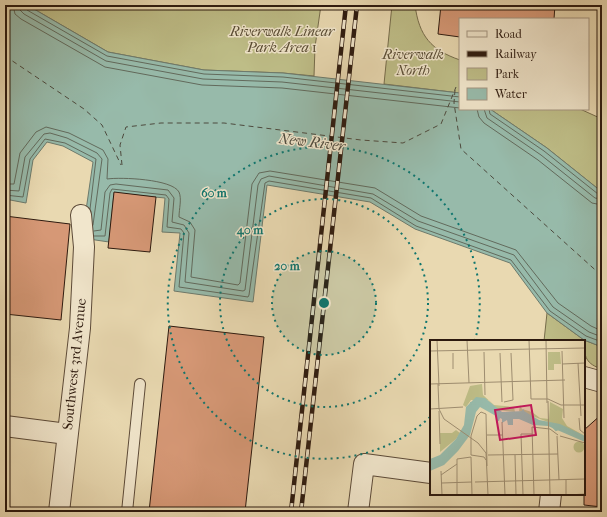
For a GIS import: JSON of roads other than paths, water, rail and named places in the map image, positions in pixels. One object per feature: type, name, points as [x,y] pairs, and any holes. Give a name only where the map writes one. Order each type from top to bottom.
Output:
[{"type":"street","name":"Southwest 3rd Avenue","points":[[59,512],[80,328],[84,247],[81,215]]},
{"type":"street","points":[[585,378],[602,382]]},
{"type":"street","points":[[5,426],[67,434]]},
{"type":"street","points":[[358,512],[364,464],[430,473]]},
{"type":"street","points":[[549,512],[551,495]]},
{"type":"lane","points":[[127,512],[140,384]]},
{"type":"water","name":"New River","points":[[5,5],[27,5],[108,52],[204,70],[283,73],[459,93],[459,110],[491,110],[547,148],[602,192],[602,347],[584,340],[547,313],[510,263],[415,229],[370,202],[267,185],[253,302],[174,291],[180,233],[162,232],[165,198],[114,193],[109,242],[82,238],[93,162],[63,146],[47,142],[33,160],[26,203],[5,199]]},
{"type":"railway","points":[[291,512],[346,5]]},
{"type":"railway","points":[[301,512],[357,5]]},
{"type":"park label","name":"Riverwalk Linear Park Area 1","points":[[282,40]]},
{"type":"park label","name":"Riverwalk North","points":[[413,62]]}]
